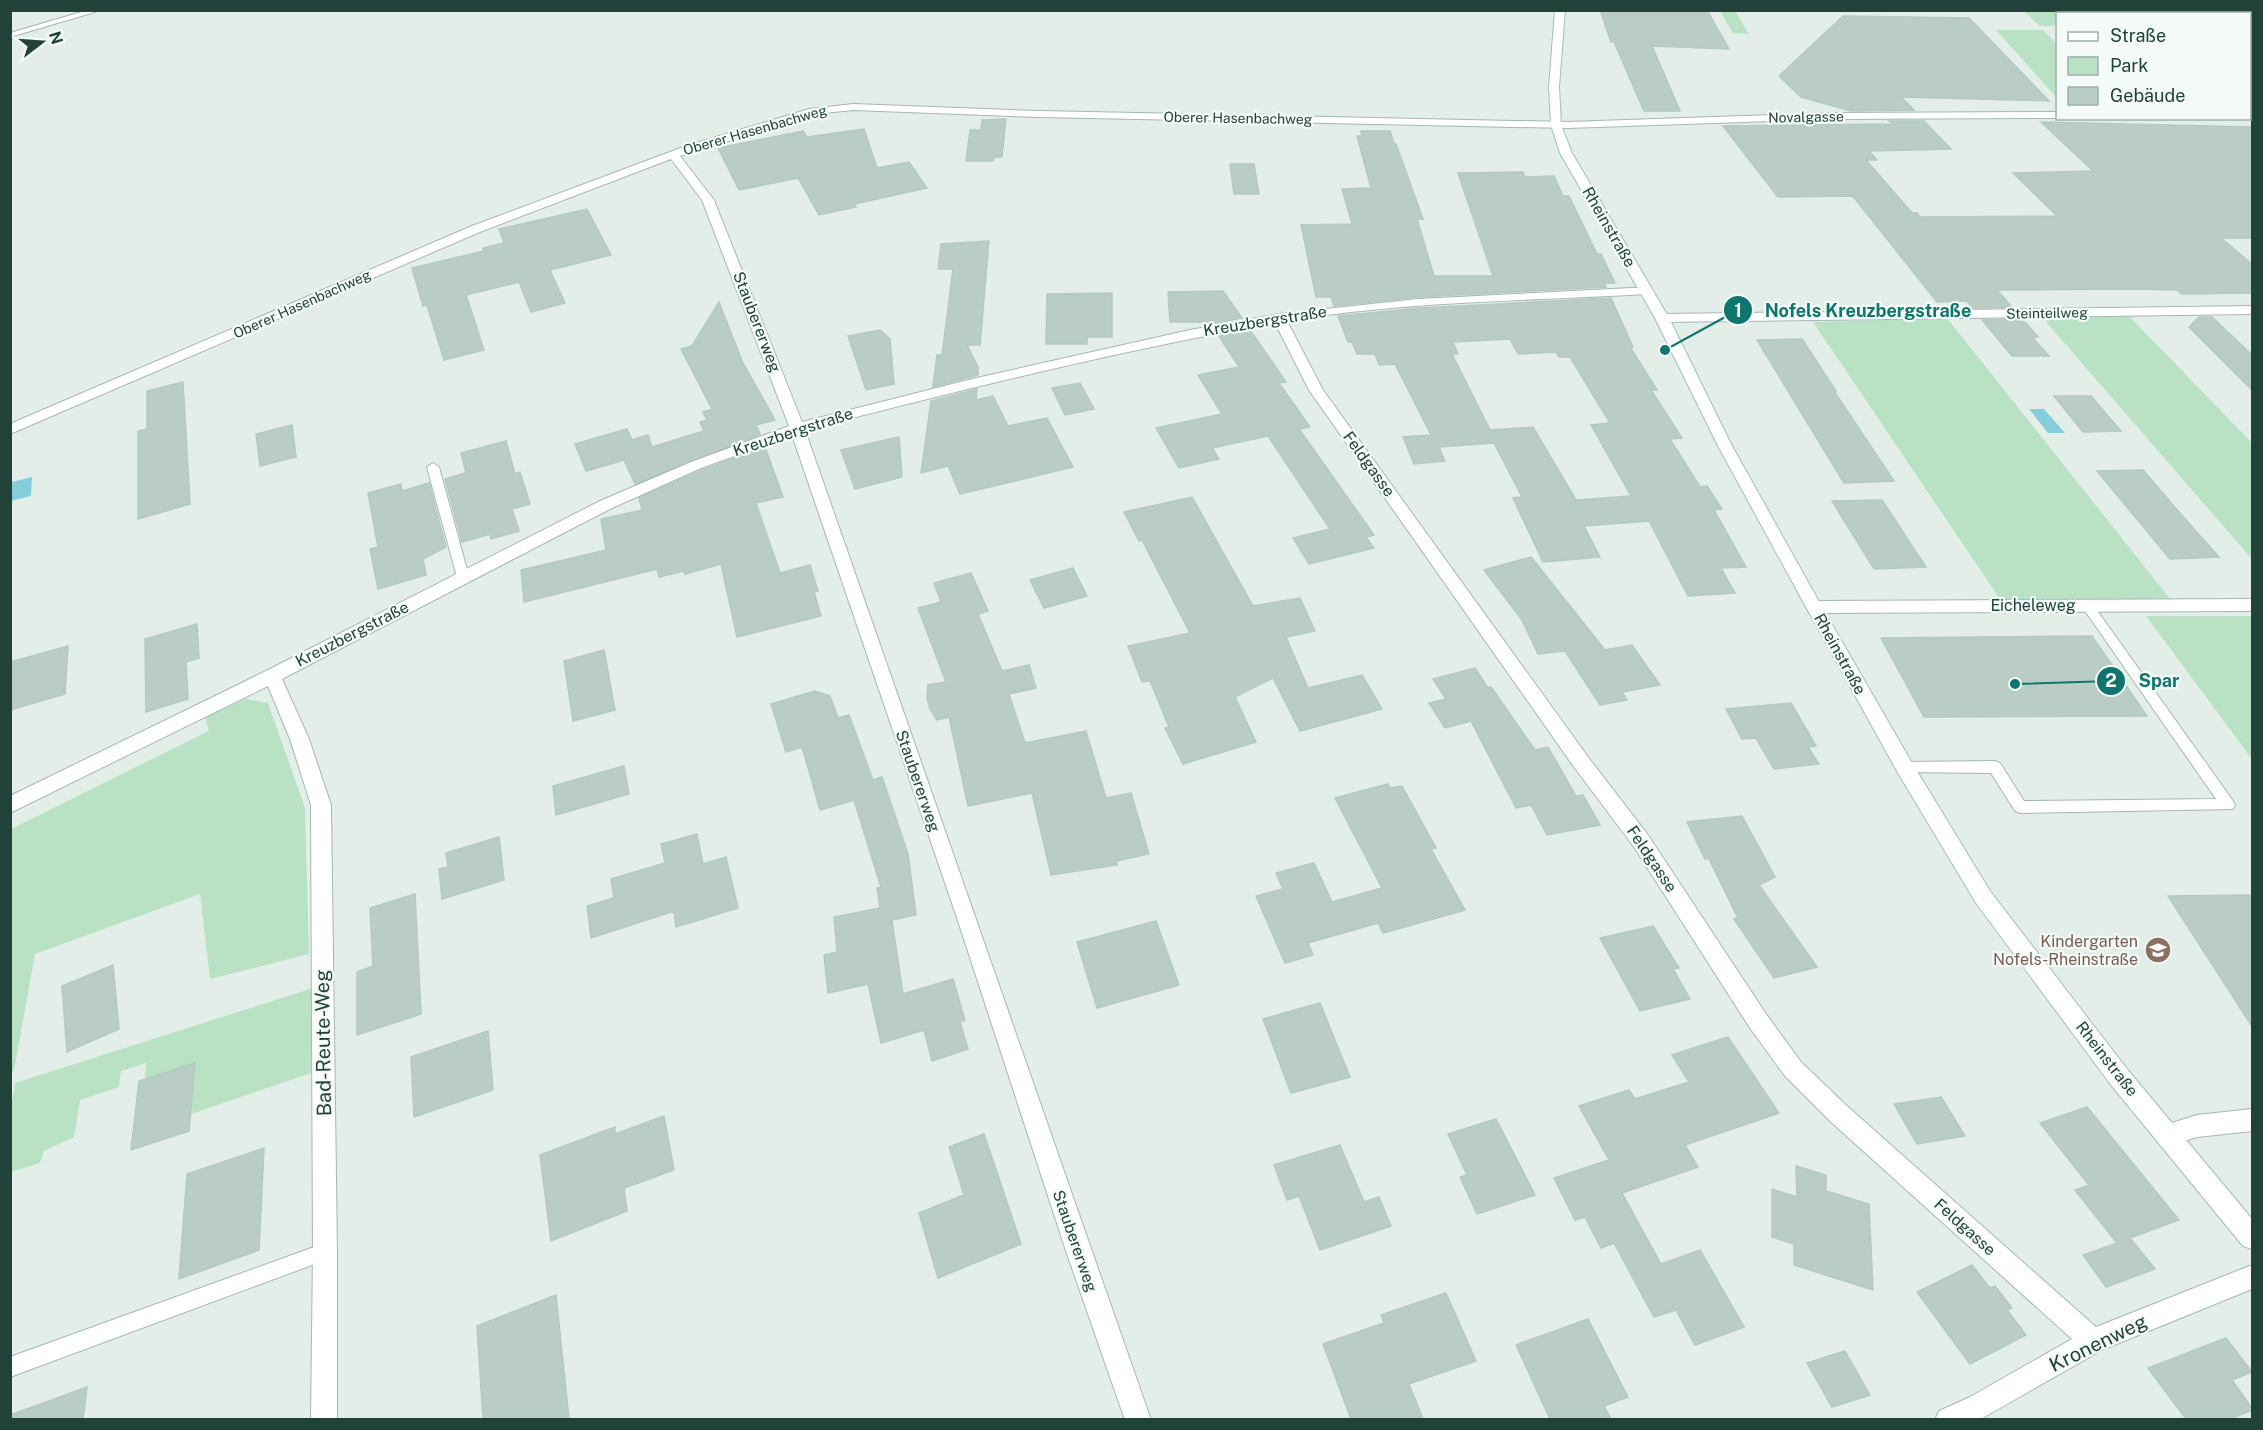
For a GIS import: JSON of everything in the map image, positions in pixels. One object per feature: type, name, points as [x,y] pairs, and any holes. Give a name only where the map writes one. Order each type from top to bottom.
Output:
[{"type":"street","name":"Rheinstraße","points":[[1560,10],[1554,87],[1556,125],[1566,153],[1662,318],[1724,444],[1814,607],[1905,768],[1983,897],[2119,1077],[2253,1237]]},
{"type":"street","name":"Oberer Hasenbachweg","points":[[10,430],[476,229],[673,154],[799,115],[837,107],[1040,114],[1556,125]]},
{"type":"street","name":"Novalgasse","points":[[1556,125],[1843,116],[2056,115]]},
{"type":"street","name":"Staubererweg","points":[[673,154],[708,200],[797,428],[968,921],[1078,1251],[1138,1419]]},
{"type":"street","name":"Kreuzbergstraße","points":[[10,806],[272,676],[605,505],[696,465],[827,418],[1094,355],[1279,318],[1418,303],[1646,290]]},
{"type":"street","name":"Steinteilweg","points":[[1662,318],[2253,310]]},
{"type":"street","name":"Feldgasse","points":[[1279,318],[1316,390],[1581,762],[1641,841],[1758,1021],[1793,1069],[1839,1114],[2093,1341]]},
{"type":"street","name":"Eicheleweg","points":[[1814,607],[2253,605]]},
{"type":"street","name":"Bad-Reute-Weg","points":[[272,676],[308,759],[321,805],[325,1252],[324,1419]]},
{"type":"street","points":[[2167,1135],[2197,1126],[2253,1120]]},
{"type":"street","name":"Kronenweg","points":[[1948,1419],[1979,1406],[2093,1341],[2188,1301],[2253,1277]]},
{"type":"lane","points":[[10,35],[91,12]]},
{"type":"lane","points":[[433,468],[464,577]]},
{"type":"lane","points":[[1905,768],[1995,767],[2020,807],[2228,805],[2087,605]]},
{"type":"lane","points":[[10,1367],[325,1252]]},
{"type":"green space","points":[[1720,11],[1735,11],[1749,34],[1733,33]]},
{"type":"green space","points":[[2024,11],[2090,12],[2056,12],[2056,26],[2040,26]]},
{"type":"green space","points":[[1996,30],[2043,30],[2056,43],[2056,97]]},
{"type":"green space","points":[[2129,316],[2252,443],[2252,559],[2047,323],[2047,319]]},
{"type":"green space","points":[[1947,318],[2171,600],[2000,599],[1813,322]]},
{"type":"green space","points":[[2146,616],[2252,616],[2252,759]]},
{"type":"green space","points":[[245,699],[268,703],[305,808],[309,954],[210,979],[200,894],[35,954],[14,1071],[11,1073],[11,829],[209,731],[205,717]]},
{"type":"green space","points":[[313,988],[311,1073],[191,1114],[194,1063],[145,1079],[146,1063],[121,1071],[119,1087],[80,1100],[74,1137],[44,1151],[40,1163],[11,1172],[11,1109],[15,1083]]},
{"type":"water","points":[[2029,409],[2044,409],[2065,433],[2048,433]]},
{"type":"water","points":[[32,477],[31,496],[11,501],[12,482]]},
{"type":"building","points":[[1600,10],[1708,12],[1729,49],[1652,46],[1680,111],[1644,111],[1614,42],[1611,42]]},
{"type":"building","points":[[1843,16],[1969,18],[2049,101],[1901,97],[1914,110],[1851,111],[1801,97],[1779,76]]},
{"type":"building","points":[[1006,119],[1002,157],[994,157],[993,161],[966,161],[970,130],[981,130],[982,120]]},
{"type":"building","points":[[1889,121],[1924,121],[1951,149],[1869,151],[1877,160],[1866,160],[1912,213],[1917,213],[1920,217],[2057,216],[2013,173],[2093,171],[2041,122],[2253,127],[2253,238],[2221,238],[2253,265],[2253,293],[2182,294],[2177,290],[2136,289],[1997,290],[2012,307],[1972,308],[1967,301],[1937,302],[1852,196],[1778,197],[1723,126],[1894,124]]},
{"type":"building","points":[[864,129],[877,168],[909,162],[927,188],[854,204],[856,207],[819,215],[798,178],[739,190],[718,148],[803,131],[807,137]]},
{"type":"building","points":[[1361,131],[1390,131],[1423,219],[1417,219],[1434,276],[1493,276],[1458,173],[1523,172],[1525,177],[1554,176],[1563,196],[1569,196],[1597,254],[1601,254],[1615,283],[1604,283],[1606,287],[1418,297],[1334,306],[1331,297],[1316,297],[1301,225],[1352,224],[1342,189],[1371,188],[1357,136],[1362,136]]},
{"type":"building","points":[[1230,164],[1254,164],[1259,194],[1234,194]]},
{"type":"building","points":[[587,209],[611,255],[550,270],[565,303],[531,312],[519,282],[466,295],[484,350],[444,360],[427,305],[423,306],[412,268],[484,251],[483,248],[504,243],[499,229]]},
{"type":"building","points":[[989,241],[980,345],[967,345],[978,367],[978,375],[933,387],[937,355],[942,355],[953,269],[938,269],[941,244]]},
{"type":"building","points":[[1223,291],[1242,318],[1211,324],[1209,322],[1170,322],[1168,292]]},
{"type":"building","points":[[1112,293],[1112,337],[1087,337],[1087,344],[1046,344],[1047,294]]},
{"type":"building","points":[[1611,298],[1633,347],[1630,347],[1657,390],[1651,390],[1682,438],[1670,439],[1700,487],[1707,486],[1722,509],[1714,510],[1746,567],[1721,568],[1735,593],[1688,596],[1649,521],[1584,526],[1600,557],[1543,562],[1513,498],[1522,497],[1494,443],[1439,447],[1445,461],[1414,464],[1403,437],[1431,435],[1395,364],[1379,365],[1375,354],[1357,354],[1352,342],[1348,342],[1338,316],[1421,308]],"holes":[[[1510,339],[1518,354],[1556,352],[1559,357],[1570,357],[1610,423],[1591,425],[1631,496],[1576,500],[1533,427],[1490,430],[1452,354],[1458,354],[1453,342]]]},
{"type":"building","points":[[719,302],[742,361],[775,420],[756,425],[760,434],[635,484],[624,460],[586,471],[575,444],[627,429],[632,440],[648,435],[652,447],[704,431],[700,422],[707,420],[703,412],[712,409],[681,349],[692,346]]},
{"type":"building","points":[[2199,317],[2212,317],[2253,356],[2253,391],[2189,327]]},
{"type":"building","points":[[2022,319],[2038,337],[2033,338],[2049,356],[2012,356],[1982,320]]},
{"type":"building","points":[[880,330],[890,339],[894,384],[866,390],[848,336]]},
{"type":"building","points":[[1250,330],[1286,382],[1279,383],[1310,427],[1299,429],[1374,535],[1366,537],[1374,548],[1309,564],[1293,538],[1330,529],[1268,436],[1212,448],[1219,459],[1179,468],[1156,428],[1222,414],[1198,375],[1239,367],[1219,336]]},
{"type":"building","points":[[1802,339],[1894,481],[1844,483],[1757,340]]},
{"type":"building","points":[[183,382],[190,504],[138,519],[138,431],[147,429],[147,391]]},
{"type":"building","points":[[1080,383],[1094,409],[1065,415],[1052,388]]},
{"type":"building","points":[[977,389],[976,400],[993,396],[1008,426],[1047,418],[1073,467],[960,494],[948,466],[921,473],[931,401]]},
{"type":"building","points":[[2054,396],[2091,396],[2121,431],[2083,432]]},
{"type":"building","points":[[292,425],[296,457],[260,466],[256,434]]},
{"type":"building","points":[[899,437],[902,477],[855,489],[841,450]]},
{"type":"building","points":[[506,441],[515,474],[520,472],[530,504],[512,509],[519,531],[491,539],[490,534],[462,542],[445,479],[466,473],[461,453]]},
{"type":"building","points":[[765,447],[783,497],[756,503],[780,573],[810,565],[818,591],[814,592],[821,616],[737,637],[721,564],[685,574],[684,571],[659,577],[657,569],[524,602],[521,570],[606,550],[601,519],[642,510],[639,498],[702,470]]},
{"type":"building","points":[[2143,470],[2219,557],[2170,559],[2097,471]]},
{"type":"building","points":[[429,483],[446,547],[423,559],[426,575],[378,589],[370,549],[378,547],[368,493],[401,484],[402,491]]},
{"type":"building","points":[[1192,497],[1253,606],[1300,598],[1315,631],[1286,637],[1308,688],[1362,675],[1382,709],[1300,731],[1273,678],[1235,697],[1256,742],[1183,764],[1165,728],[1169,727],[1150,681],[1142,682],[1128,646],[1190,633],[1142,540],[1139,541],[1124,512]]},
{"type":"building","points":[[1882,500],[1926,567],[1874,569],[1832,501]]},
{"type":"building","points":[[1531,557],[1605,650],[1632,645],[1660,685],[1622,692],[1627,700],[1600,705],[1565,651],[1538,654],[1522,620],[1484,570]]},
{"type":"building","points":[[1073,568],[1087,596],[1044,608],[1030,580]]},
{"type":"building","points":[[971,573],[988,611],[978,614],[1002,671],[1029,665],[1036,688],[1009,694],[1025,743],[1086,731],[1106,798],[1131,793],[1149,854],[1116,861],[1117,865],[1051,875],[1032,793],[968,806],[949,717],[937,720],[930,709],[927,698],[928,685],[946,682],[918,608],[941,602],[934,583]]},
{"type":"building","points":[[197,624],[199,658],[186,662],[188,699],[146,712],[145,639]]},
{"type":"building","points":[[2092,636],[2147,716],[1924,717],[1881,638]]},
{"type":"building","points":[[68,646],[65,694],[10,710],[10,662]]},
{"type":"building","points":[[604,650],[615,710],[573,721],[564,661]]},
{"type":"building","points":[[1475,668],[1535,750],[1548,747],[1576,796],[1583,795],[1600,825],[1547,835],[1531,805],[1516,808],[1471,721],[1445,728],[1429,703],[1446,699],[1433,679]]},
{"type":"building","points":[[815,691],[830,696],[838,718],[849,715],[873,780],[882,777],[908,854],[916,915],[892,920],[903,994],[953,979],[965,1020],[960,1022],[968,1049],[932,1061],[924,1030],[881,1043],[868,984],[828,993],[824,955],[837,952],[834,917],[880,908],[877,888],[881,887],[854,800],[820,810],[802,747],[786,752],[771,704]]},
{"type":"building","points":[[1791,703],[1816,746],[1808,747],[1819,764],[1774,769],[1756,738],[1742,739],[1726,709]]},
{"type":"building","points":[[624,766],[629,794],[556,815],[553,786]]},
{"type":"building","points":[[1388,784],[1390,788],[1402,786],[1436,848],[1431,849],[1465,910],[1383,933],[1378,923],[1308,943],[1313,955],[1285,963],[1256,896],[1283,889],[1276,873],[1314,863],[1332,902],[1382,888],[1335,798]]},
{"type":"building","points":[[1742,816],[1775,877],[1759,885],[1817,967],[1774,978],[1734,919],[1738,918],[1709,859],[1705,859],[1687,822]]},
{"type":"building","points":[[697,834],[703,864],[726,857],[738,908],[676,927],[674,911],[591,938],[587,906],[614,898],[611,879],[665,863],[661,844]]},
{"type":"building","points":[[499,837],[504,880],[442,899],[439,869],[448,867],[446,853]]},
{"type":"building","points":[[415,894],[421,1014],[357,1035],[357,972],[373,966],[370,908]]},
{"type":"building","points":[[2253,895],[2253,1028],[2168,896]]},
{"type":"building","points":[[1156,921],[1179,985],[1097,1008],[1077,942]]},
{"type":"building","points":[[1653,926],[1679,968],[1673,969],[1690,999],[1640,1011],[1600,938]]},
{"type":"building","points":[[113,965],[119,1029],[67,1052],[62,986]]},
{"type":"building","points":[[1320,1003],[1350,1077],[1291,1093],[1263,1019]]},
{"type":"building","points":[[488,1031],[493,1090],[414,1117],[411,1057]]},
{"type":"building","points":[[1728,1037],[1779,1113],[1685,1145],[1698,1167],[1622,1193],[1661,1264],[1700,1250],[1744,1327],[1695,1345],[1676,1310],[1654,1317],[1614,1243],[1601,1248],[1585,1217],[1575,1220],[1554,1178],[1609,1160],[1579,1106],[1629,1090],[1635,1099],[1689,1082],[1672,1055]]},
{"type":"building","points":[[195,1063],[189,1131],[131,1150],[139,1081]]},
{"type":"building","points":[[1941,1097],[1965,1136],[1917,1144],[1894,1104]]},
{"type":"building","points":[[2087,1107],[2179,1220],[2130,1238],[2155,1269],[2106,1287],[2083,1255],[2117,1243],[2075,1190],[2089,1185],[2040,1123]]},
{"type":"building","points":[[664,1116],[674,1170],[624,1188],[627,1211],[551,1241],[540,1155],[615,1127],[615,1134]]},
{"type":"building","points":[[1496,1119],[1535,1195],[1477,1214],[1460,1177],[1467,1175],[1448,1134]]},
{"type":"building","points":[[984,1134],[1021,1244],[938,1278],[919,1213],[964,1195],[949,1147]]},
{"type":"building","points":[[1340,1145],[1364,1202],[1379,1197],[1391,1226],[1320,1250],[1299,1196],[1287,1200],[1274,1165]]},
{"type":"building","points":[[264,1148],[259,1250],[179,1279],[187,1174]]},
{"type":"building","points":[[1796,1166],[1826,1175],[1826,1191],[1869,1204],[1873,1290],[1794,1265],[1794,1244],[1772,1237],[1772,1189],[1797,1197]]},
{"type":"building","points":[[1972,1265],[1990,1288],[1995,1286],[2012,1308],[2007,1310],[2026,1335],[1970,1364],[1917,1292]]},
{"type":"building","points":[[1446,1293],[1476,1361],[1409,1384],[1423,1419],[1351,1419],[1323,1344],[1384,1323],[1381,1315]]},
{"type":"building","points":[[556,1295],[569,1419],[483,1419],[477,1326]]},
{"type":"building","points":[[1588,1319],[1628,1397],[1604,1406],[1611,1419],[1550,1419],[1516,1345]]},
{"type":"building","points":[[2226,1338],[2252,1372],[2232,1380],[2253,1410],[2230,1419],[2186,1419],[2148,1368]]},
{"type":"building","points":[[1845,1351],[1870,1395],[1832,1407],[1807,1363]]},
{"type":"building","points":[[87,1387],[83,1419],[10,1419],[10,1415]]},
{"type":"place","name":"Nofels Kreuzbergstraße","points":[[1665,350]]},
{"type":"place","name":"Spar","points":[[2015,684]]},
{"type":"place","name":"Kindergarten Nofels-Rheinstraße","points":[[2158,950]]}]
